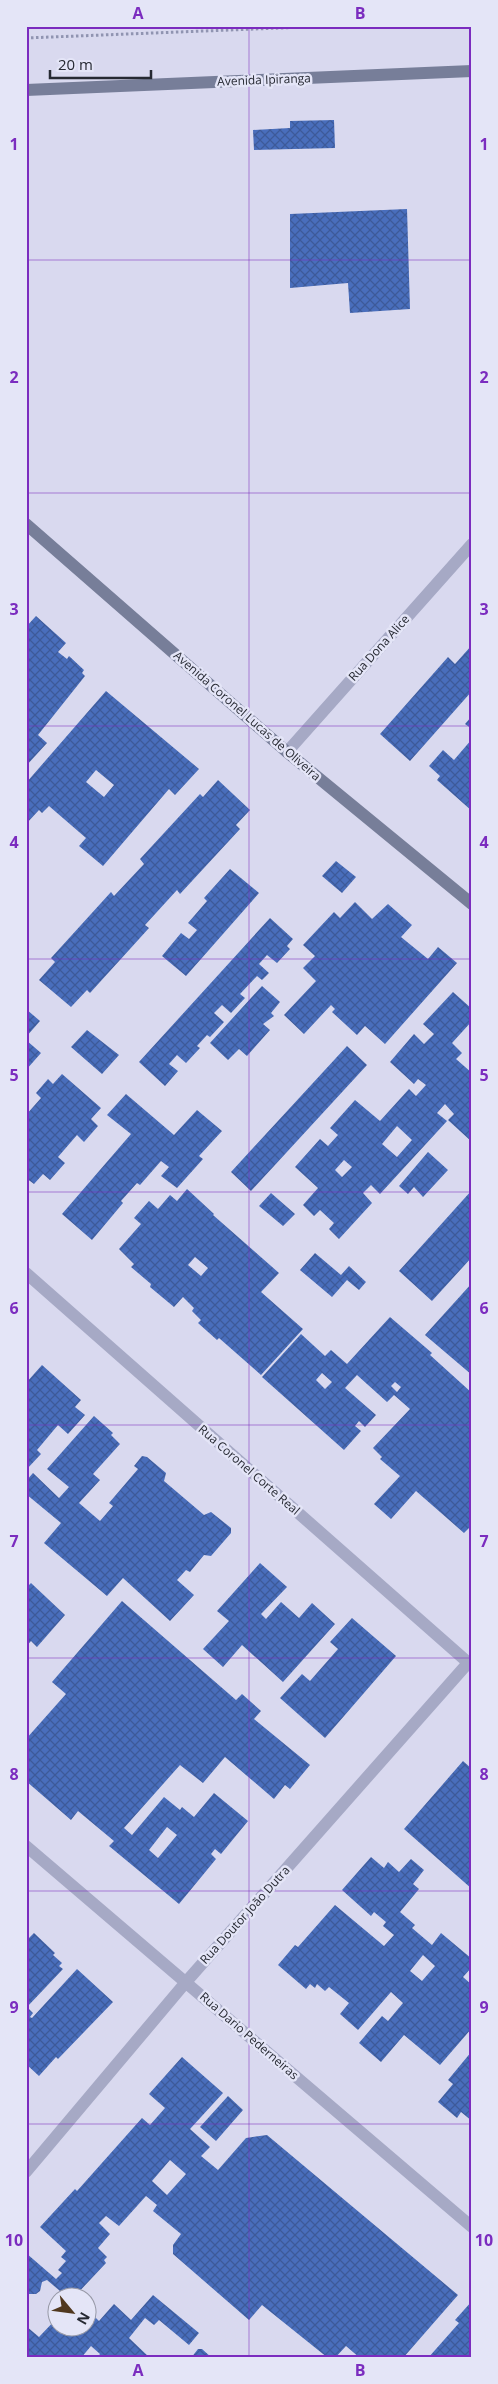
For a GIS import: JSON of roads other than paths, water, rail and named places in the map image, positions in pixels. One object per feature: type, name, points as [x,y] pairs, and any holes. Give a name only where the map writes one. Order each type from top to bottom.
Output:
[{"type":"street","name":"Avenida Ipiranga","points":[[26,90],[472,72]]},
{"type":"street","name":"Avenida Coronel Lucas de Oliveira","points":[[26,524],[287,752],[472,904]]},
{"type":"street","name":"Rua Dona Alice","points":[[287,752],[472,544]]},
{"type":"street","name":"Rua Coronel Corte Real","points":[[26,1273],[470,1665]]},
{"type":"street","name":"Rua Doutor João Dutra","points":[[26,2172],[186,1982],[470,1665]]},
{"type":"street","name":"Rua Dario Pederneiras","points":[[26,1846],[472,2227]]}]
